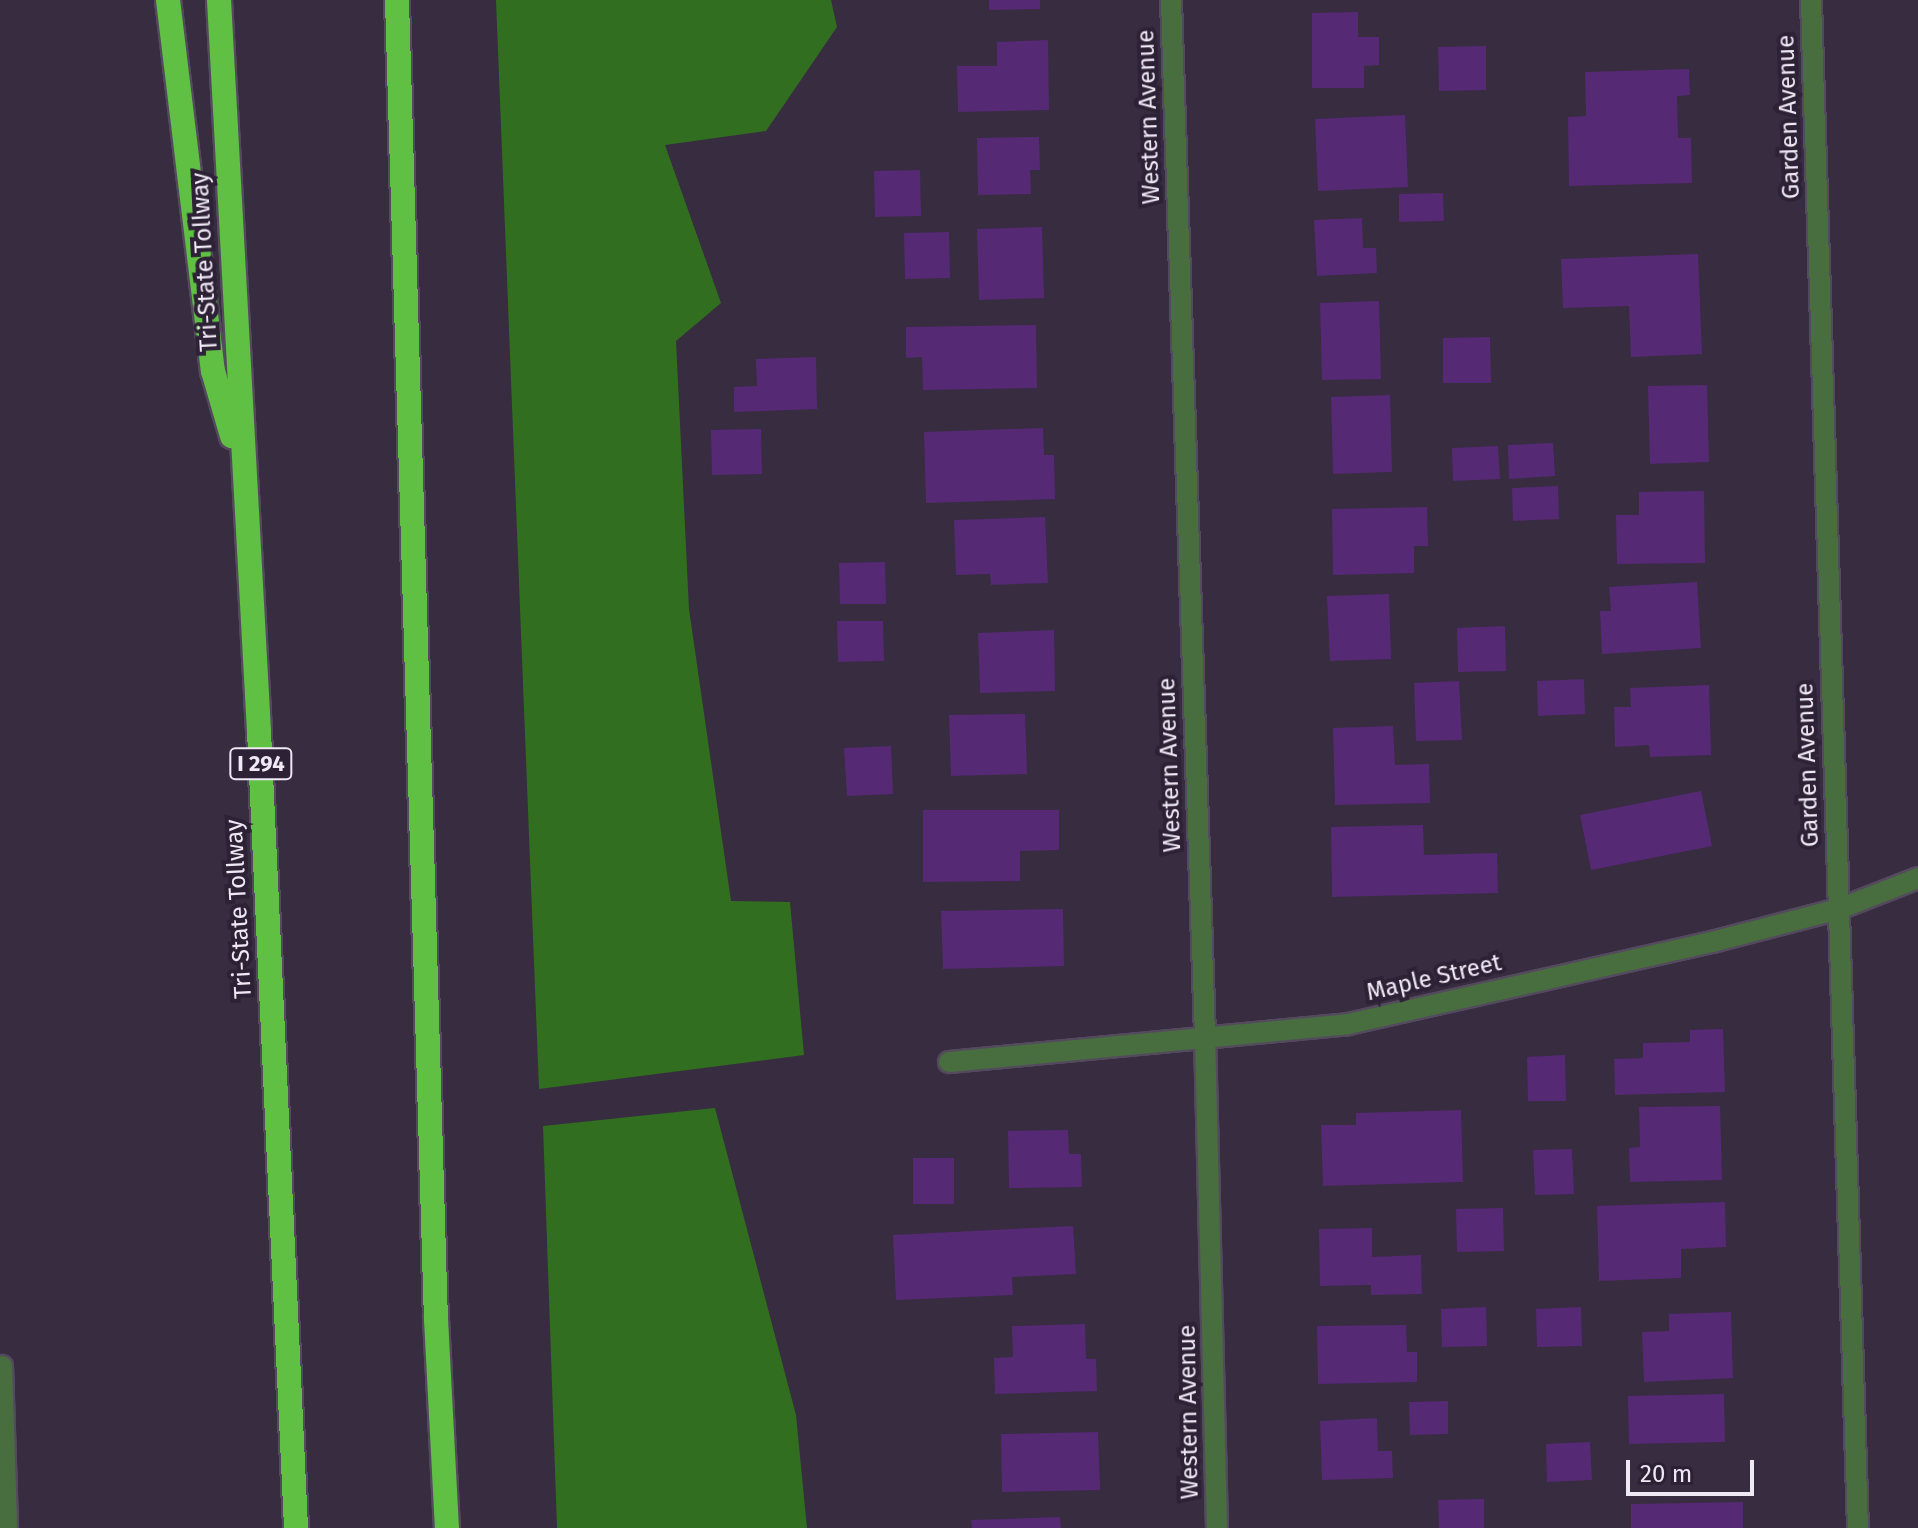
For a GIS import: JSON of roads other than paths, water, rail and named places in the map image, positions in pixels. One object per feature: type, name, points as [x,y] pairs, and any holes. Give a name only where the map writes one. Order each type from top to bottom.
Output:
[{"type":"highway","points":[[168,0],[213,371],[244,476]]},
{"type":"highway","name":"Tri-State Tollway","points":[[219,0],[296,1528]]},
{"type":"highway","points":[[397,0],[436,1319],[447,1528]]},
{"type":"highway","points":[[402,99],[410,0]]},
{"type":"street","name":"Western Avenue","points":[[1171,0],[1205,1037],[1217,1528]]},
{"type":"street","name":"Garden Avenue","points":[[1811,0],[1858,1528]]},
{"type":"street","name":"Maple Street","points":[[949,1062],[1348,1024],[1712,942],[1839,909],[1918,878]]},
{"type":"street","points":[[2,1366],[7,1528]]}]
